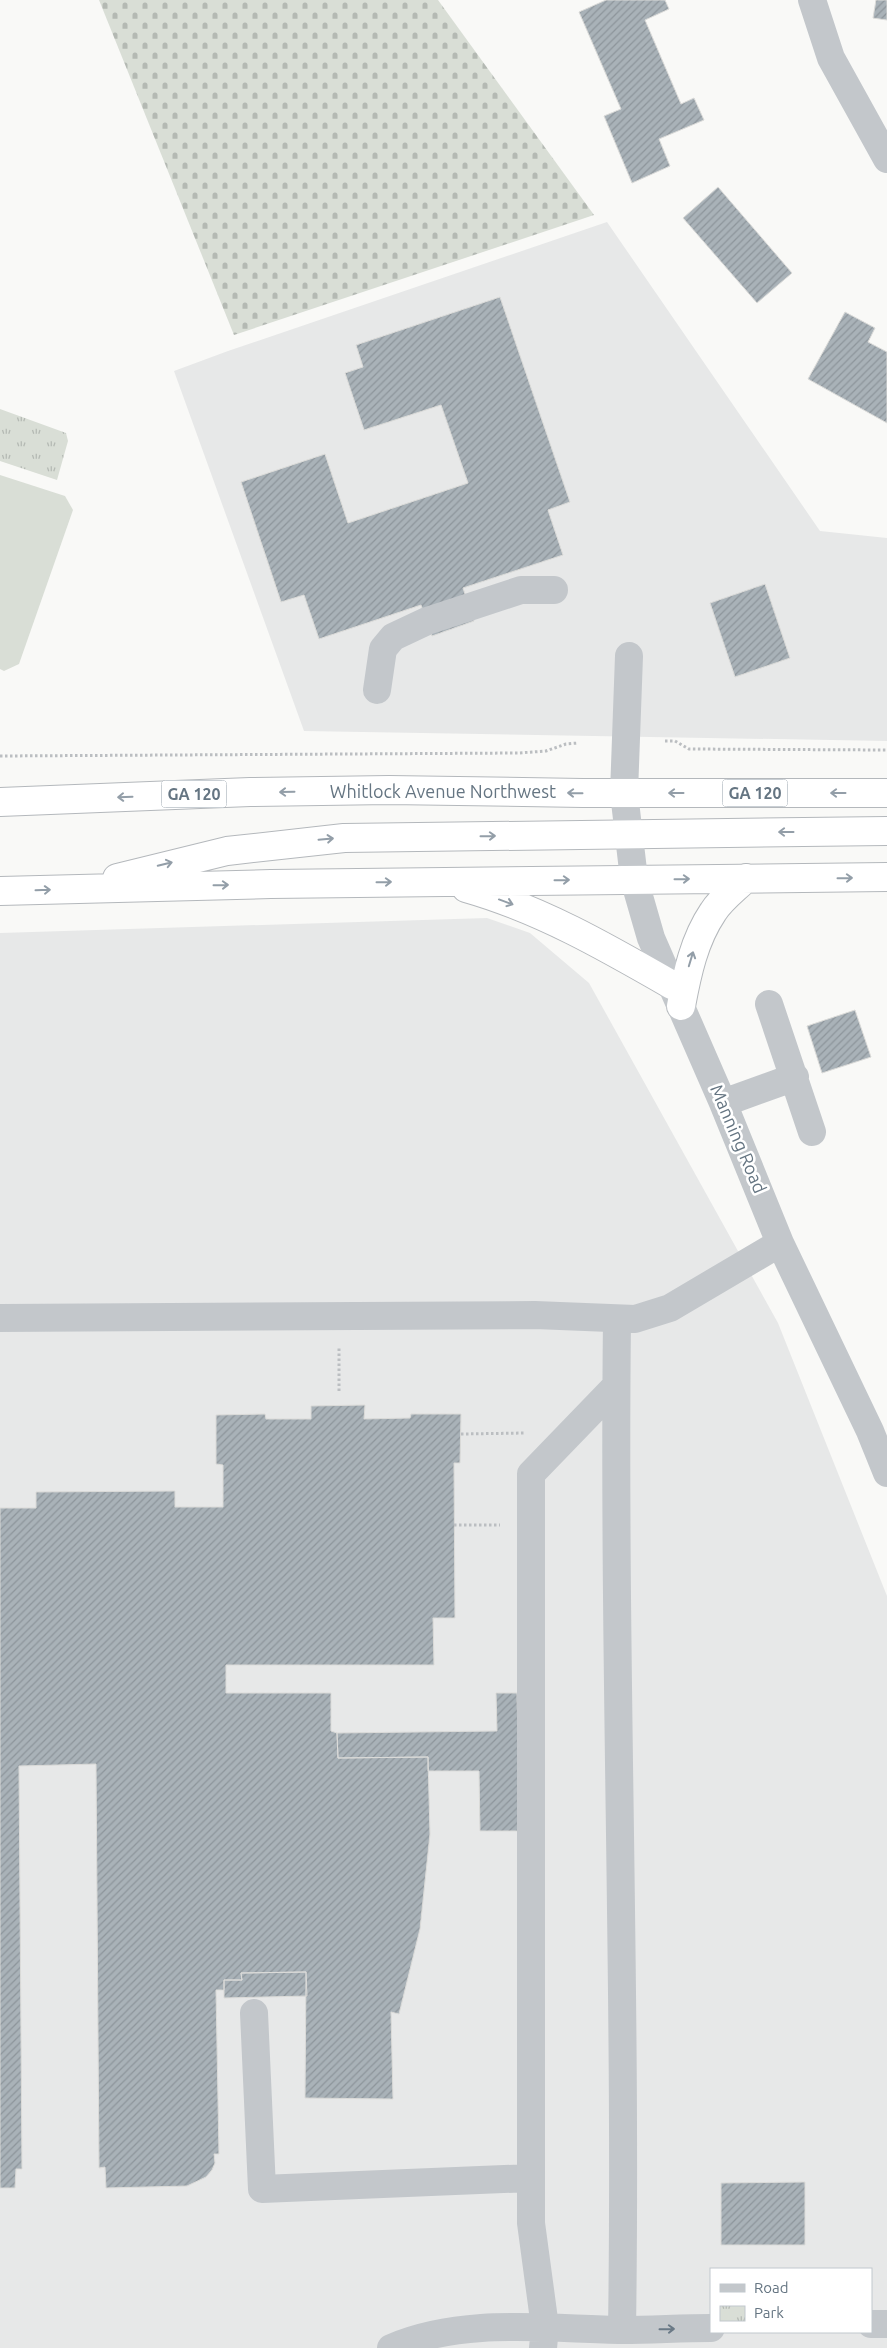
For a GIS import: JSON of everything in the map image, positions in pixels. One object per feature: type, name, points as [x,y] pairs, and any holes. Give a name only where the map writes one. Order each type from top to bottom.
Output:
[{"type":"highway","name":"Whitlock Avenue Northwest","points":[[0,802],[349,791],[887,793]]},
{"type":"highway","points":[[85,888],[134,872],[227,851],[284,843],[344,838],[887,832]]},
{"type":"highway","points":[[0,891],[443,882],[887,877]]},
{"type":"highway","points":[[443,882],[483,893],[543,916],[609,948],[677,996],[701,935],[713,911],[746,878]]},
{"type":"street","points":[[812,0],[831,58],[887,159]]},
{"type":"street","points":[[377,690],[383,649],[393,637],[427,622],[521,590],[554,590]]},
{"type":"street","name":"Manning Road","points":[[629,656],[624,793],[627,834],[634,879],[651,938],[723,1103],[780,1242],[878,1428],[887,1473]]},
{"type":"street","points":[[769,1004],[812,1132]]},
{"type":"street","points":[[723,1103],[794,1077]]},
{"type":"street","points":[[0,1318],[535,1315],[617,1320],[634,1319],[670,1308],[780,1242]]},
{"type":"street","points":[[617,1320],[616,1567],[624,2166],[622,2330]]},
{"type":"street","points":[[544,2338],[531,2223],[531,1474],[616,1386]]},
{"type":"street","points":[[254,2013],[262,2189],[531,2178]]},
{"type":"street","points":[[872,2324],[887,2324]]},
{"type":"street","points":[[391,2348],[431,2335],[463,2330],[544,2338],[622,2330],[710,2328]]},
{"type":"path","points":[[665,741],[675,741],[689,749],[887,750]]},
{"type":"path","points":[[0,756],[519,753],[546,751],[566,744],[578,743]]},
{"type":"path","points":[[339,1316],[339,1391]]},
{"type":"path","points":[[461,1434],[533,1433]]},
{"type":"path","points":[[454,1525],[506,1525]]},
{"type":"shaded area","points":[[607,222],[820,531],[887,538],[887,741],[304,731],[174,371]]},
{"type":"shaded area","points":[[487,918],[530,933],[589,983],[778,1323],[887,1596],[887,2348],[0,2348],[0,933]]},
{"type":"green space","points":[[99,0],[438,0],[594,215],[234,335]]},
{"type":"green space","points":[[0,409],[66,433],[68,441],[57,480],[0,461]]},
{"type":"green space","points":[[0,475],[65,496],[73,510],[19,664],[4,671],[0,669]]},
{"type":"building","points":[[606,0],[665,0],[669,9],[645,20],[681,104],[694,98],[704,120],[659,139],[670,166],[632,183],[604,116],[621,109],[579,12]]},
{"type":"building","points":[[876,0],[887,0],[887,20],[873,18]]},
{"type":"building","points":[[718,187],[792,273],[757,303],[683,218]]},
{"type":"building","points":[[500,297],[570,502],[548,510],[563,555],[463,588],[474,621],[432,636],[421,605],[319,639],[304,595],[281,602],[241,482],[325,454],[348,523],[468,483],[441,405],[364,430],[345,373],[363,367],[356,345]]},
{"type":"building","points":[[845,312],[875,328],[868,342],[887,352],[887,423],[808,379]]},
{"type":"building","points":[[765,584],[790,658],[735,677],[710,603]]},
{"type":"building","points":[[855,1010],[871,1057],[822,1073],[807,1026]]},
{"type":"building","points":[[365,1405],[364,1419],[410,1418],[411,1414],[461,1414],[460,1463],[454,1463],[455,1618],[433,1618],[434,1665],[226,1665],[226,1693],[331,1693],[331,1731],[337,1733],[338,1758],[428,1757],[430,1834],[420,1929],[399,2014],[391,2012],[393,2099],[305,2098],[306,1972],[241,1973],[242,1980],[224,1980],[224,1990],[216,1990],[219,2154],[214,2154],[215,2163],[212,2170],[206,2177],[187,2186],[106,2188],[105,2167],[99,2168],[96,1764],[19,1766],[22,2169],[16,2169],[15,2188],[0,2188],[0,1508],[36,1508],[36,1492],[175,1491],[175,1507],[223,1507],[223,1465],[216,1464],[216,1415],[265,1414],[266,1419],[311,1419],[311,1406]]},
{"type":"building","points":[[496,1693],[517,1693],[520,1831],[480,1831],[479,1771],[428,1771],[428,1757],[338,1758],[337,1733],[497,1731]]},
{"type":"building","points":[[306,1972],[307,1996],[224,1998],[224,1980],[242,1980],[241,1973]]},
{"type":"building","points":[[805,2182],[805,2245],[721,2245],[721,2183]]}]
